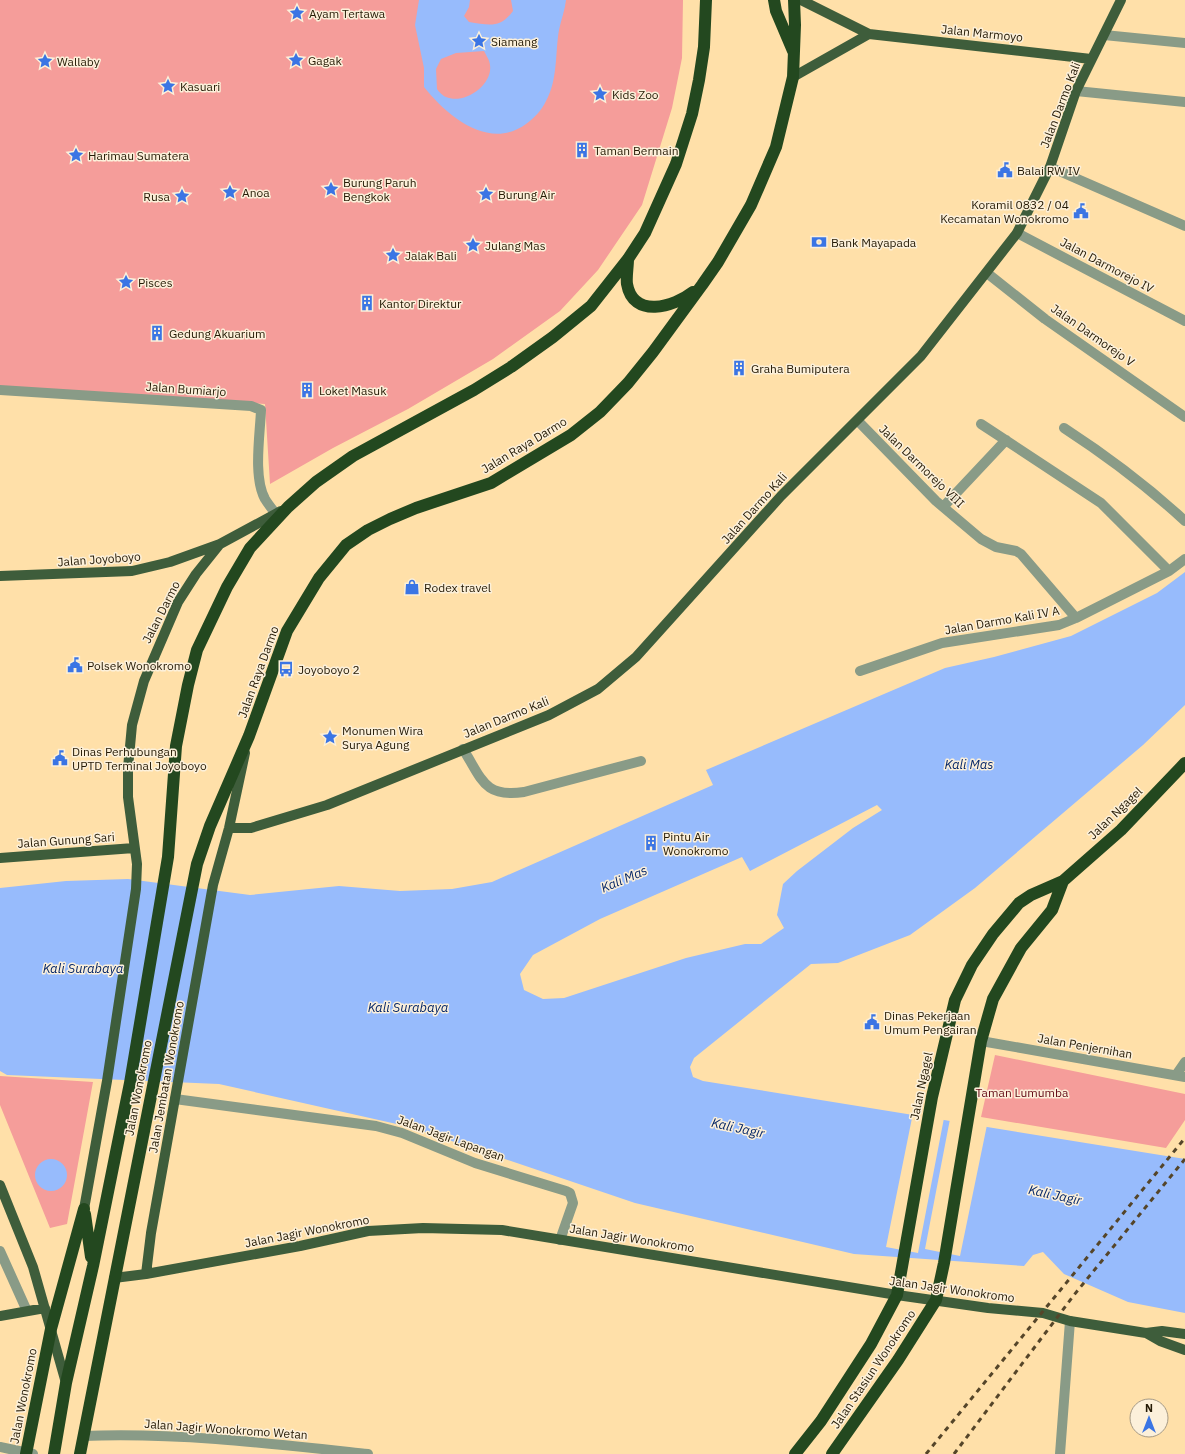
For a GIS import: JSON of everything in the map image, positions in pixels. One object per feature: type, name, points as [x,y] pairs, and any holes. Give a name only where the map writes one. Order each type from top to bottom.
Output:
[{"type":"highway","points":[[288,507],[316,482],[353,456],[474,390],[511,367],[553,337],[591,306],[628,260],[645,233],[676,164],[692,114],[699,80],[704,47],[706,0]]},
{"type":"highway","points":[[774,0],[776,11],[794,53]]},
{"type":"highway","name":"Jalan Raya Darmo","points":[[249,736],[287,631],[319,578],[346,545],[368,530],[390,519],[416,508],[491,483],[571,435],[600,412],[628,383],[653,352],[718,262],[750,205],[766,172],[783,124],[793,77],[795,25],[794,0]]},
{"type":"highway","points":[[628,260],[627,285],[632,297],[644,306],[659,308],[670,306],[686,298],[702,285]]},
{"type":"highway","name":"Jalan Wonokromo","points":[[54,1454],[66,1383],[93,1266],[130,1083],[168,857],[176,746],[188,685],[197,650],[227,587],[250,548],[288,507]]},
{"type":"highway","name":"Jalan Wonokromo","points":[[80,1454],[197,864],[210,826],[249,736]]},
{"type":"highway","name":"Jalan Ngagel","points":[[897,1295],[930,1107],[955,1000],[972,965],[993,934],[1019,903],[1031,895],[1063,881],[1121,830],[1185,763]]},
{"type":"highway","name":"Jalan Ngagel","points":[[936,1300],[944,1263],[981,1041],[993,1000],[1021,948],[1052,910],[1063,881]]},
{"type":"highway","points":[[84,1209],[93,1266]]},
{"type":"highway","name":"Jalan Wonokromo","points":[[26,1454],[51,1329],[84,1209]]},
{"type":"highway","name":"Jalan Stasiun Wonokromo","points":[[795,1454],[821,1421],[871,1344],[897,1295]]},
{"type":"highway","name":"Jalan Stasiun Wonokromo","points":[[832,1454],[898,1360],[936,1300]]},
{"type":"main road","name":"Jalan Marmoyo","points":[[802,0],[869,34],[1092,59]]},
{"type":"main road","name":"Jalan Darmo Kali","points":[[229,828],[252,828],[328,806],[463,749],[549,715],[598,689],[636,657],[781,496],[858,421],[921,356],[1017,233],[1050,167],[1076,91],[1121,0]]},
{"type":"main road","points":[[793,77],[869,34]]},
{"type":"main road","name":"Jalan Darmo","points":[[134,848],[128,798],[128,768],[132,724],[142,688],[159,642],[178,602],[196,574],[220,544],[288,507]]},
{"type":"main road","name":"Jalan Joyoboyo","points":[[0,576],[138,570],[170,562],[220,544]]},
{"type":"main road","name":"Jalan Raya Darmo","points":[[213,885],[229,828],[249,736]]},
{"type":"main road","name":"Jalan Gunung Sari","points":[[0,858],[134,848]]},
{"type":"main road","name":"Jalan Wonokromo","points":[[84,1209],[107,1081],[136,889],[137,864],[134,848]]},
{"type":"main road","name":"Jalan Jembatan Wonokromo","points":[[146,1274],[151,1233],[176,1100],[213,885]]},
{"type":"main road","points":[[0,1185],[33,1267],[66,1383]]},
{"type":"main road","name":"Jalan Jagir Wonokromo","points":[[114,1278],[146,1274],[300,1246],[368,1231],[423,1228],[502,1230],[897,1295],[988,1308],[1042,1313],[1070,1321],[1146,1333],[1162,1331],[1185,1334]]},
{"type":"main road","points":[[0,1316],[45,1308]]},
{"type":"main road","name":"Jalan Jagir Wonokromo","points":[[1146,1333],[1160,1341],[1185,1350]]},
{"type":"street","points":[[1104,35],[1185,43]]},
{"type":"street","points":[[1076,91],[1185,102]]},
{"type":"street","points":[[1050,167],[1185,226]]},
{"type":"street","name":"Jalan Darmorejo IV","points":[[1017,233],[1185,321]]},
{"type":"street","name":"Jalan Darmorejo V","points":[[987,273],[1045,319],[1134,379],[1185,417]]},
{"type":"street","name":"Jalan Bumiarjo","points":[[0,390],[250,406],[261,410],[259,465],[261,483],[264,498],[276,514]]},
{"type":"street","name":"Jalan Darmorejo VIII","points":[[858,421],[936,501],[944,506],[988,544],[1016,551],[1021,554],[1076,618]]},
{"type":"street","points":[[981,424],[1101,503],[1169,571]]},
{"type":"street","points":[[1064,428],[1108,456],[1160,497],[1185,520]]},
{"type":"street","points":[[944,506],[1006,440]]},
{"type":"street","name":"Jalan Darmo Kali IV A","points":[[860,671],[942,643],[1048,627],[1076,618],[1169,571],[1185,559]]},
{"type":"street","points":[[463,749],[489,789],[498,793],[511,794],[524,792],[641,761]]},
{"type":"street","name":"Jalan Penjernihan","points":[[981,1041],[1181,1076]]},
{"type":"street","points":[[1181,1076],[1185,1062]]},
{"type":"street","name":"Jalan Jagir Lapangan","points":[[176,1100],[376,1126],[402,1133],[475,1163],[566,1191],[570,1193],[573,1203],[560,1240]]},
{"type":"street","points":[[0,1251],[27,1311]]},
{"type":"street","points":[[1060,1454],[1070,1321]]},
{"type":"street","name":"Jalan Jagir Wonokromo Wetan","points":[[83,1436],[121,1434],[311,1448],[368,1454]]},
{"type":"street","points":[[0,1447],[33,1454]]},
{"type":"green space","points":[[0,0],[683,0],[682,58],[672,108],[642,205],[598,270],[560,311],[493,359],[408,409],[333,448],[270,484],[265,404],[0,388]]},
{"type":"green space","name":"Taman Lumumba","points":[[995,1055],[1185,1094],[1185,1120],[1166,1148],[981,1117]]},
{"type":"green space","points":[[0,1076],[93,1082],[67,1224],[50,1228],[0,1105]]},
{"type":"water","points":[[419,0],[470,0],[469,7],[464,16],[469,22],[488,25],[499,23],[508,17],[513,11],[511,0],[566,0],[559,30],[556,66],[550,93],[542,108],[526,124],[512,131],[498,134],[484,132],[457,119],[444,109],[424,87],[424,68],[415,25]],"holes":[[[484,51],[490,63],[490,72],[487,80],[482,86],[476,92],[461,98],[453,99],[442,95],[437,89],[436,69],[441,59],[456,53]]]},
{"type":"water","name":"Kali Surabaya","points":[[1185,572],[1185,705],[1143,745],[975,888],[910,935],[838,963],[811,964],[694,1058],[690,1067],[693,1077],[703,1081],[1185,1159],[1185,1313],[1128,1302],[1064,1274],[1043,1252],[1033,1255],[1024,1266],[854,1254],[635,1203],[410,1127],[219,1084],[7,1075],[0,1071],[0,888],[66,881],[128,879],[250,895],[339,886],[400,891],[452,889],[492,882],[713,785],[706,770],[945,668],[994,657],[1071,636],[1157,593]],"holes":[[[877,805],[882,810],[853,828],[797,871],[783,884],[777,915],[784,928],[761,944],[745,944],[686,958],[564,998],[543,999],[524,990],[520,974],[533,955],[600,919],[742,857],[750,871]]]},
{"type":"water","points":[[48,1159],[54,1159],[64,1166],[67,1175],[66,1181],[60,1188],[54,1191],[48,1191],[38,1184],[35,1178],[35,1172],[42,1162]]},
{"type":"pier","points":[[913,1113],[944,1118],[918,1253],[886,1247]]},
{"type":"pier","points":[[950,1119],[987,1125],[960,1256],[925,1249]]},
{"type":"railway","points":[[926,1454],[1185,1138]]},
{"type":"railway","points":[[954,1454],[1074,1295],[1185,1159]]},
{"type":"place","name":"Ayam Tertawa","points":[[297,13]]},
{"type":"place","name":"Siamang","points":[[479,41]]},
{"type":"place","name":"Gagak","points":[[296,60]]},
{"type":"place","name":"Wallaby","points":[[45,61]]},
{"type":"place","name":"Kasuari","points":[[168,86]]},
{"type":"place","name":"Kids Zoo","points":[[600,94]]},
{"type":"place","name":"Taman Bermain","points":[[582,150]]},
{"type":"place","name":"Harimau Sumatera","points":[[76,155]]},
{"type":"place","name":"Balai RW IV","points":[[1005,170]]},
{"type":"place","name":"Burung Paruh Bengkok","points":[[331,189]]},
{"type":"place","name":"Anoa","points":[[230,192]]},
{"type":"place","name":"Burung Air","points":[[486,194]]},
{"type":"place","name":"Rusa","points":[[182,196]]},
{"type":"place","name":"Koramil 0832 / 04 Kecamatan Wonokromo","points":[[1081,211]]},
{"type":"place","name":"Bank Mayapada","points":[[819,242]]},
{"type":"place","name":"Julang Mas","points":[[473,245]]},
{"type":"place","name":"Jalak Bali","points":[[393,255]]},
{"type":"place","name":"Pisces","points":[[126,282]]},
{"type":"place","name":"Kantor Direktur","points":[[367,303]]},
{"type":"place","name":"Gedung Akuarium","points":[[157,333]]},
{"type":"place","name":"Graha Bumiputera","points":[[739,368]]},
{"type":"place","name":"Loket Masuk","points":[[307,390]]},
{"type":"place","name":"Rodex travel","points":[[412,587]]},
{"type":"place","name":"Polsek Wonokromo","points":[[75,665]]},
{"type":"place","name":"Joyoboyo 2","points":[[286,669]]},
{"type":"place","name":"Monumen Wira Surya Agung","points":[[330,737]]},
{"type":"place","name":"Dinas Perhubungan UPTD Terminal Joyoboyo","points":[[60,758]]},
{"type":"place","name":"Pintu Air Wonokromo","points":[[651,843]]},
{"type":"place","name":"Dinas Pekerjaan Umum Pengairan","points":[[872,1022]]},
{"type":"water label","name":"Kali Mas","points":[[969,764]]},
{"type":"water label","name":"Kali Mas","points":[[624,879]]},
{"type":"water label","name":"Kali Jagir","points":[[738,1128]]},
{"type":"water label","name":"Kali Jagir","points":[[1055,1195]]}]
